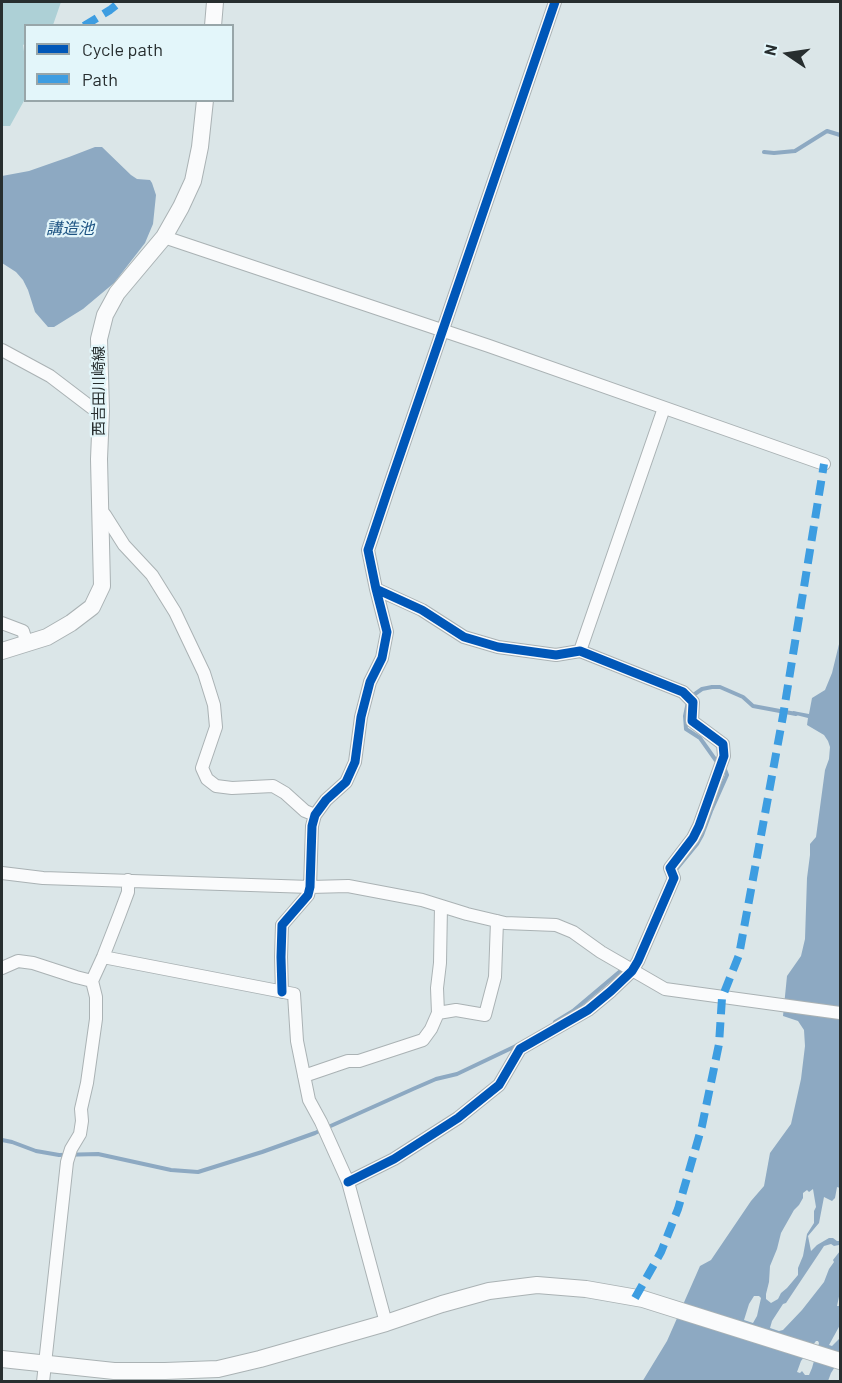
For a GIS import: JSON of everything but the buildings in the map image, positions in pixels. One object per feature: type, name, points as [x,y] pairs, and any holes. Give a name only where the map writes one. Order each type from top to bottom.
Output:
[{"type":"street","points":[[213,24],[215,2]]},
{"type":"street","points":[[282,992],[282,925],[308,895],[312,826],[315,815],[326,800],[346,782],[355,762],[361,717],[370,682],[382,658],[387,632],[368,550],[555,2]]},
{"type":"street","name":"西吉田川崎線","points":[[2,651],[47,637],[71,623],[92,607],[102,586],[99,339],[105,315],[117,293],[164,237],[193,181],[200,147],[205,102]]},
{"type":"street","points":[[164,237],[442,330],[824,464]]},
{"type":"street","points":[[2,350],[50,376],[93,408],[101,411]]},
{"type":"street","points":[[580,651],[664,408]]},
{"type":"street","points":[[100,509],[124,545],[152,575],[175,612],[204,673],[214,705],[216,727],[202,768],[207,779],[216,786],[232,788],[273,786],[285,793],[305,811],[315,815]]},
{"type":"street","points":[[348,1182],[394,1159],[465,1112],[499,1085],[520,1049],[588,1010],[632,971],[674,879],[670,868],[693,838],[699,826],[724,756],[723,744],[693,721],[693,702],[683,692],[580,651],[556,655],[498,647],[476,641],[464,637],[422,610],[376,590]]},
{"type":"street","points":[[2,623],[23,631],[27,644]]},
{"type":"street","points":[[2,873],[43,878],[348,886],[422,900],[505,923],[556,925],[573,932],[601,952],[665,989],[840,1013]]},
{"type":"street","points":[[43,1382],[67,1162],[71,1149],[80,1134],[81,1109],[96,1019],[96,997],[92,981],[128,892],[128,880]]},
{"type":"street","points":[[304,1076],[423,1040],[431,1029],[438,1012],[441,906]]},
{"type":"street","points":[[438,1012],[456,1010],[485,1015],[495,977],[497,921]]},
{"type":"street","points":[[103,957],[294,994],[297,1041],[309,1100],[348,1182],[386,1323]]},
{"type":"street","points":[[2,968],[18,961],[33,963],[92,981]]},
{"type":"street","points":[[2,1359],[114,1371],[218,1369],[386,1323],[489,1291],[537,1286],[586,1289],[643,1299],[840,1361]]},
{"type":"shaded area","points":[[2,2],[61,2],[53,24],[24,24],[24,101],[10,126],[2,126]]},
{"type":"water","name":"講造池","points":[[95,147],[102,147],[137,179],[150,180],[156,195],[153,224],[145,243],[114,283],[83,309],[54,327],[48,327],[35,312],[23,280],[16,272],[2,263],[2,176],[29,171]]},
{"type":"water","points":[[840,640],[840,1188],[837,1187],[835,1198],[832,1201],[824,1197],[819,1223],[808,1236],[811,1251],[829,1238],[840,1241],[840,1247],[831,1244],[824,1246],[786,1303],[783,1304],[770,1328],[783,1330],[802,1310],[824,1282],[833,1260],[840,1251],[840,1292],[837,1306],[840,1306],[840,1325],[829,1345],[832,1346],[840,1338],[840,1359],[828,1381],[642,1382],[667,1341],[700,1266],[711,1260],[751,1201],[764,1186],[770,1153],[791,1124],[801,1079],[805,1046],[804,1030],[798,1021],[783,1016],[787,976],[801,956],[805,939],[810,844],[816,837],[830,747],[824,735],[807,725],[808,718],[792,714],[793,711],[809,714],[812,698],[825,690],[832,673]],"holes":[[[813,1189],[816,1207],[814,1223],[807,1234],[798,1275],[778,1299],[771,1303],[766,1299],[766,1294],[770,1266],[781,1233],[803,1198],[803,1193]],[[754,1296],[761,1298],[753,1323],[744,1320]],[[816,1341],[818,1341],[809,1375],[805,1375],[802,1371],[797,1372],[801,1361]]]},
{"type":"waterway","points":[[764,152],[795,151],[827,131],[840,135]]},
{"type":"waterway","points":[[692,696],[702,689],[720,687],[743,697],[753,706],[796,714]]},
{"type":"waterway","points":[[674,872],[702,835],[727,775],[724,767],[717,762],[700,738],[686,729],[685,716],[688,702]]},
{"type":"waterway","points":[[555,1022],[573,1011],[624,968]]},
{"type":"waterway","points":[[2,1140],[36,1151],[59,1155],[98,1154],[171,1170],[198,1172],[315,1133],[436,1079],[457,1074],[518,1045]]},
{"type":"marked path","points":[[87,24],[120,2]]},
{"type":"marked path","points":[[635,1298],[661,1252],[678,1209],[702,1126],[719,1044],[722,998],[739,955],[783,716],[824,464]]},
{"type":"cycle path","points":[[282,992],[282,925],[308,895],[312,826],[315,815],[326,800],[346,782],[355,762],[361,717],[370,682],[382,658],[387,632],[368,550],[555,2]]},
{"type":"cycle path","points":[[348,1182],[394,1159],[458,1118],[499,1085],[520,1049],[588,1010],[632,971],[674,878],[670,868],[693,838],[699,826],[724,756],[723,744],[692,721],[693,702],[683,692],[580,651],[556,655],[498,647],[464,637],[422,610],[376,589]]}]
